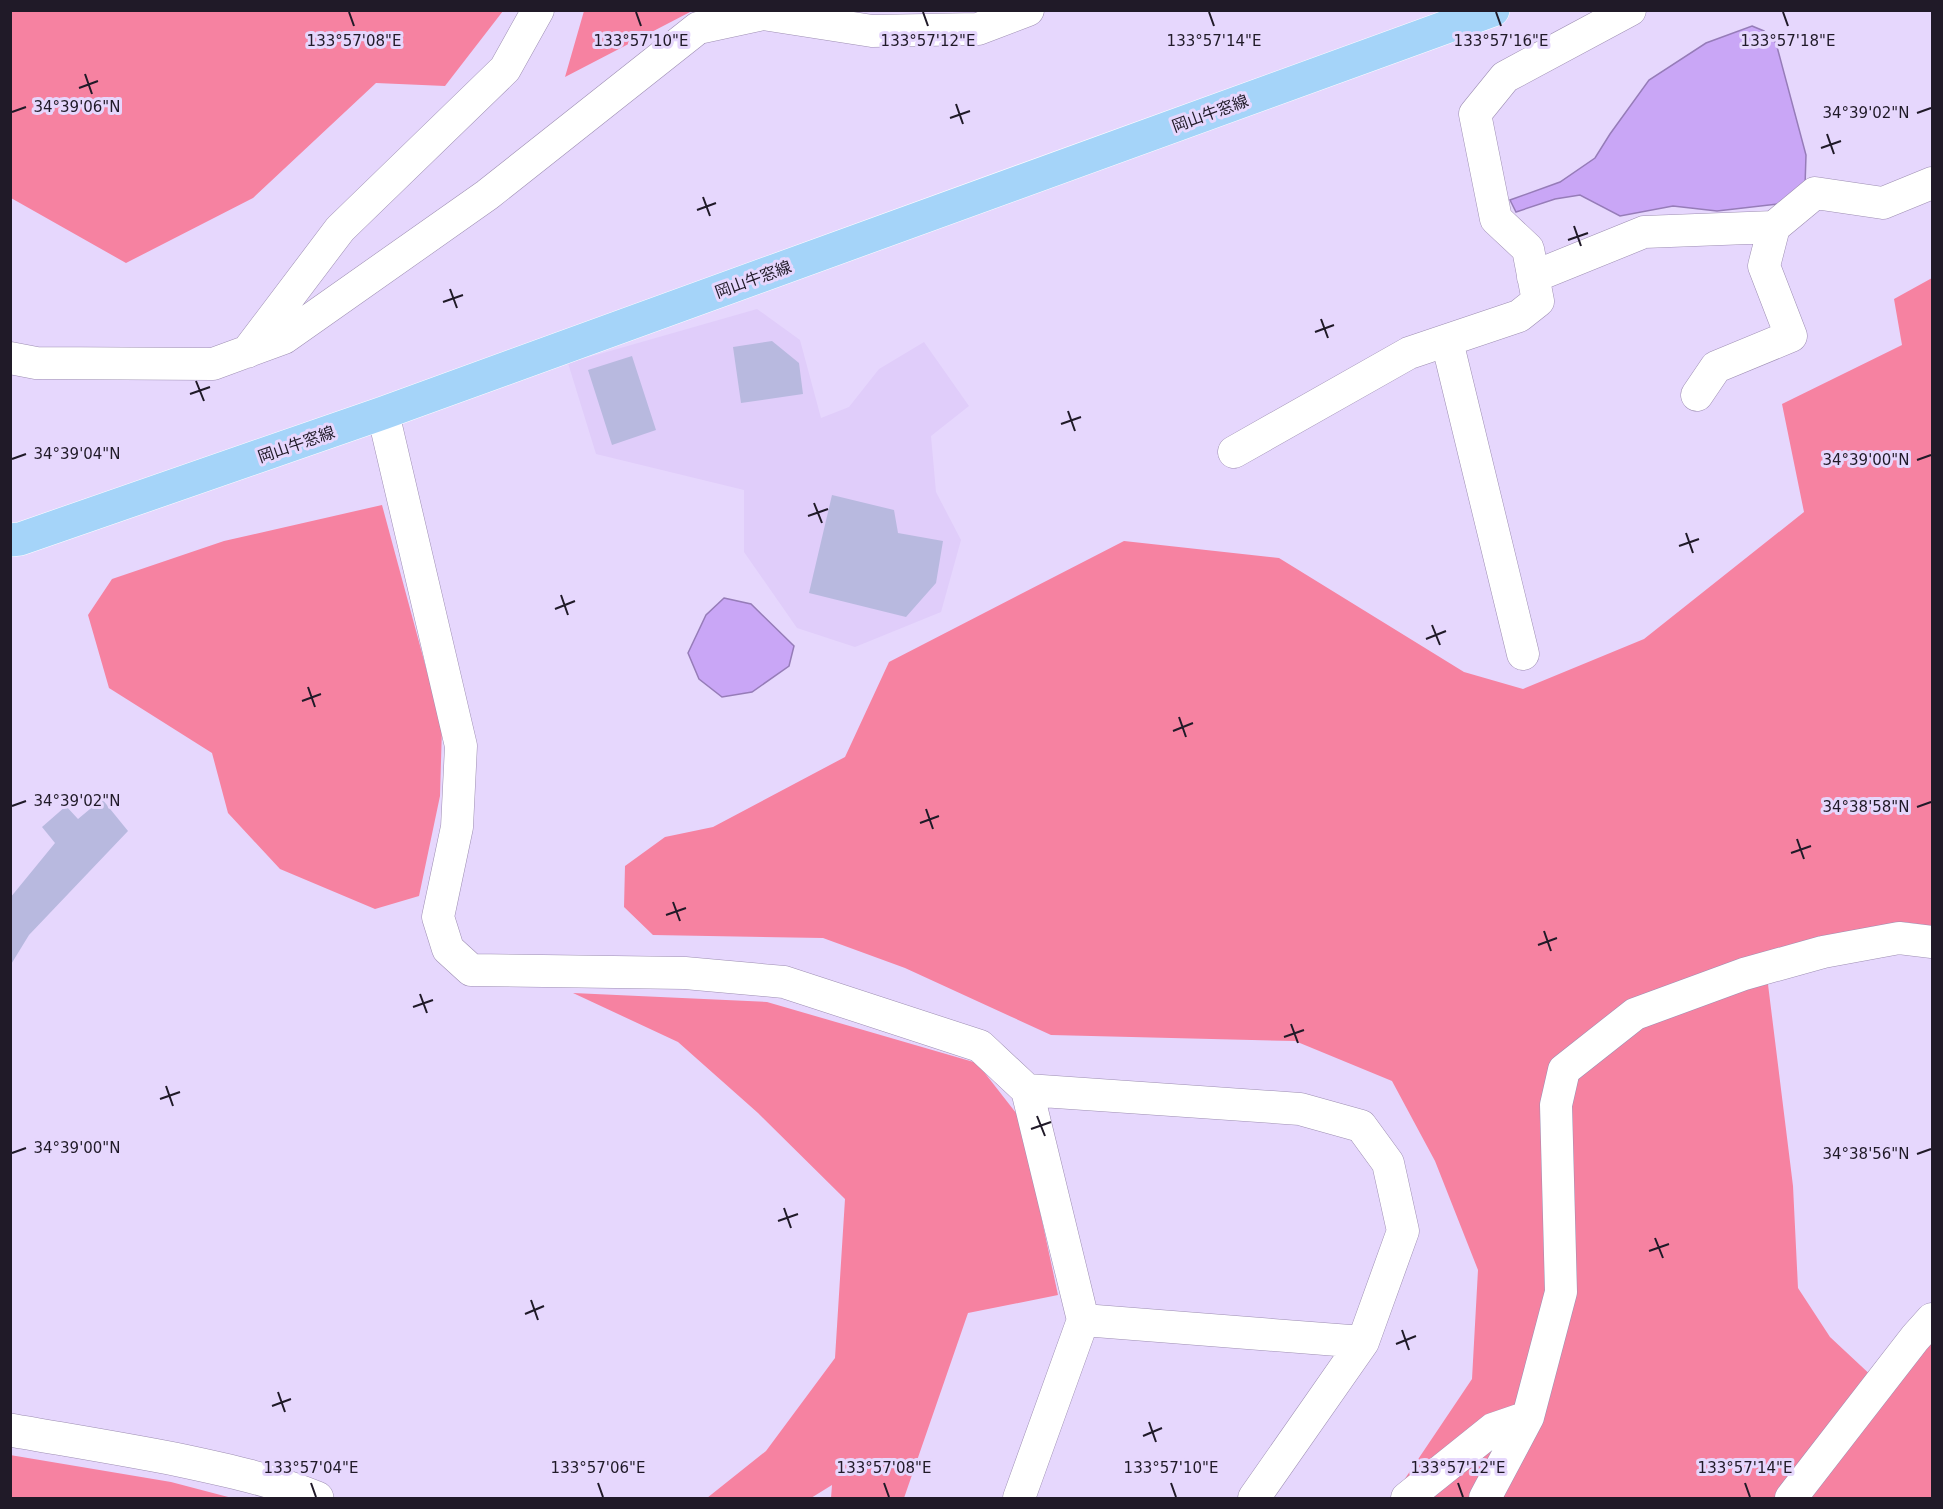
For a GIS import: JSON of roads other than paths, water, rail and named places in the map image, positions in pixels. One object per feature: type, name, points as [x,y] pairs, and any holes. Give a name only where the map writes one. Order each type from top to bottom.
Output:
[{"type":"main road","name":"岡山牛窓線","points":[[10,540],[383,413],[1493,10]]},
{"type":"street","points":[[247,352],[340,229],[505,69],[538,10]]},
{"type":"street","points":[[10,358],[36,363],[213,364],[284,338],[477,202],[698,28],[763,14],[872,31],[978,29],[1028,10]]},
{"type":"street","points":[[1234,452],[1409,353],[1519,316],[1538,301],[1528,249],[1496,219],[1475,114],[1505,77],[1630,10]]},
{"type":"street","points":[[1697,395],[1716,368],[1791,336],[1764,266],[1774,227],[1815,193],[1883,203],[1932,183]]},
{"type":"street","points":[[1533,277],[1644,232],[1774,227]]},
{"type":"street","points":[[1447,341],[1523,654]]},
{"type":"street","points":[[383,413],[460,746],[457,827],[438,917],[448,949],[471,970],[685,973],[784,982],[980,1046],[1027,1090],[1083,1320],[1019,1498]]},
{"type":"street","points":[[1485,1498],[1528,1417],[1561,1292],[1556,1105],[1564,1071],[1635,1014],[1744,974],[1823,952],[1899,938],[1932,942]]},
{"type":"street","points":[[1027,1090],[1300,1109],[1361,1126],[1388,1163],[1403,1232],[1363,1342],[1254,1498]]},
{"type":"street","points":[[1791,1498],[1932,1319]]},
{"type":"street","points":[[1083,1320],[1363,1342]]},
{"type":"street","points":[[1407,1498],[1493,1429],[1528,1417]]},
{"type":"street","points":[[10,1430],[227,1470],[317,1498]]}]
